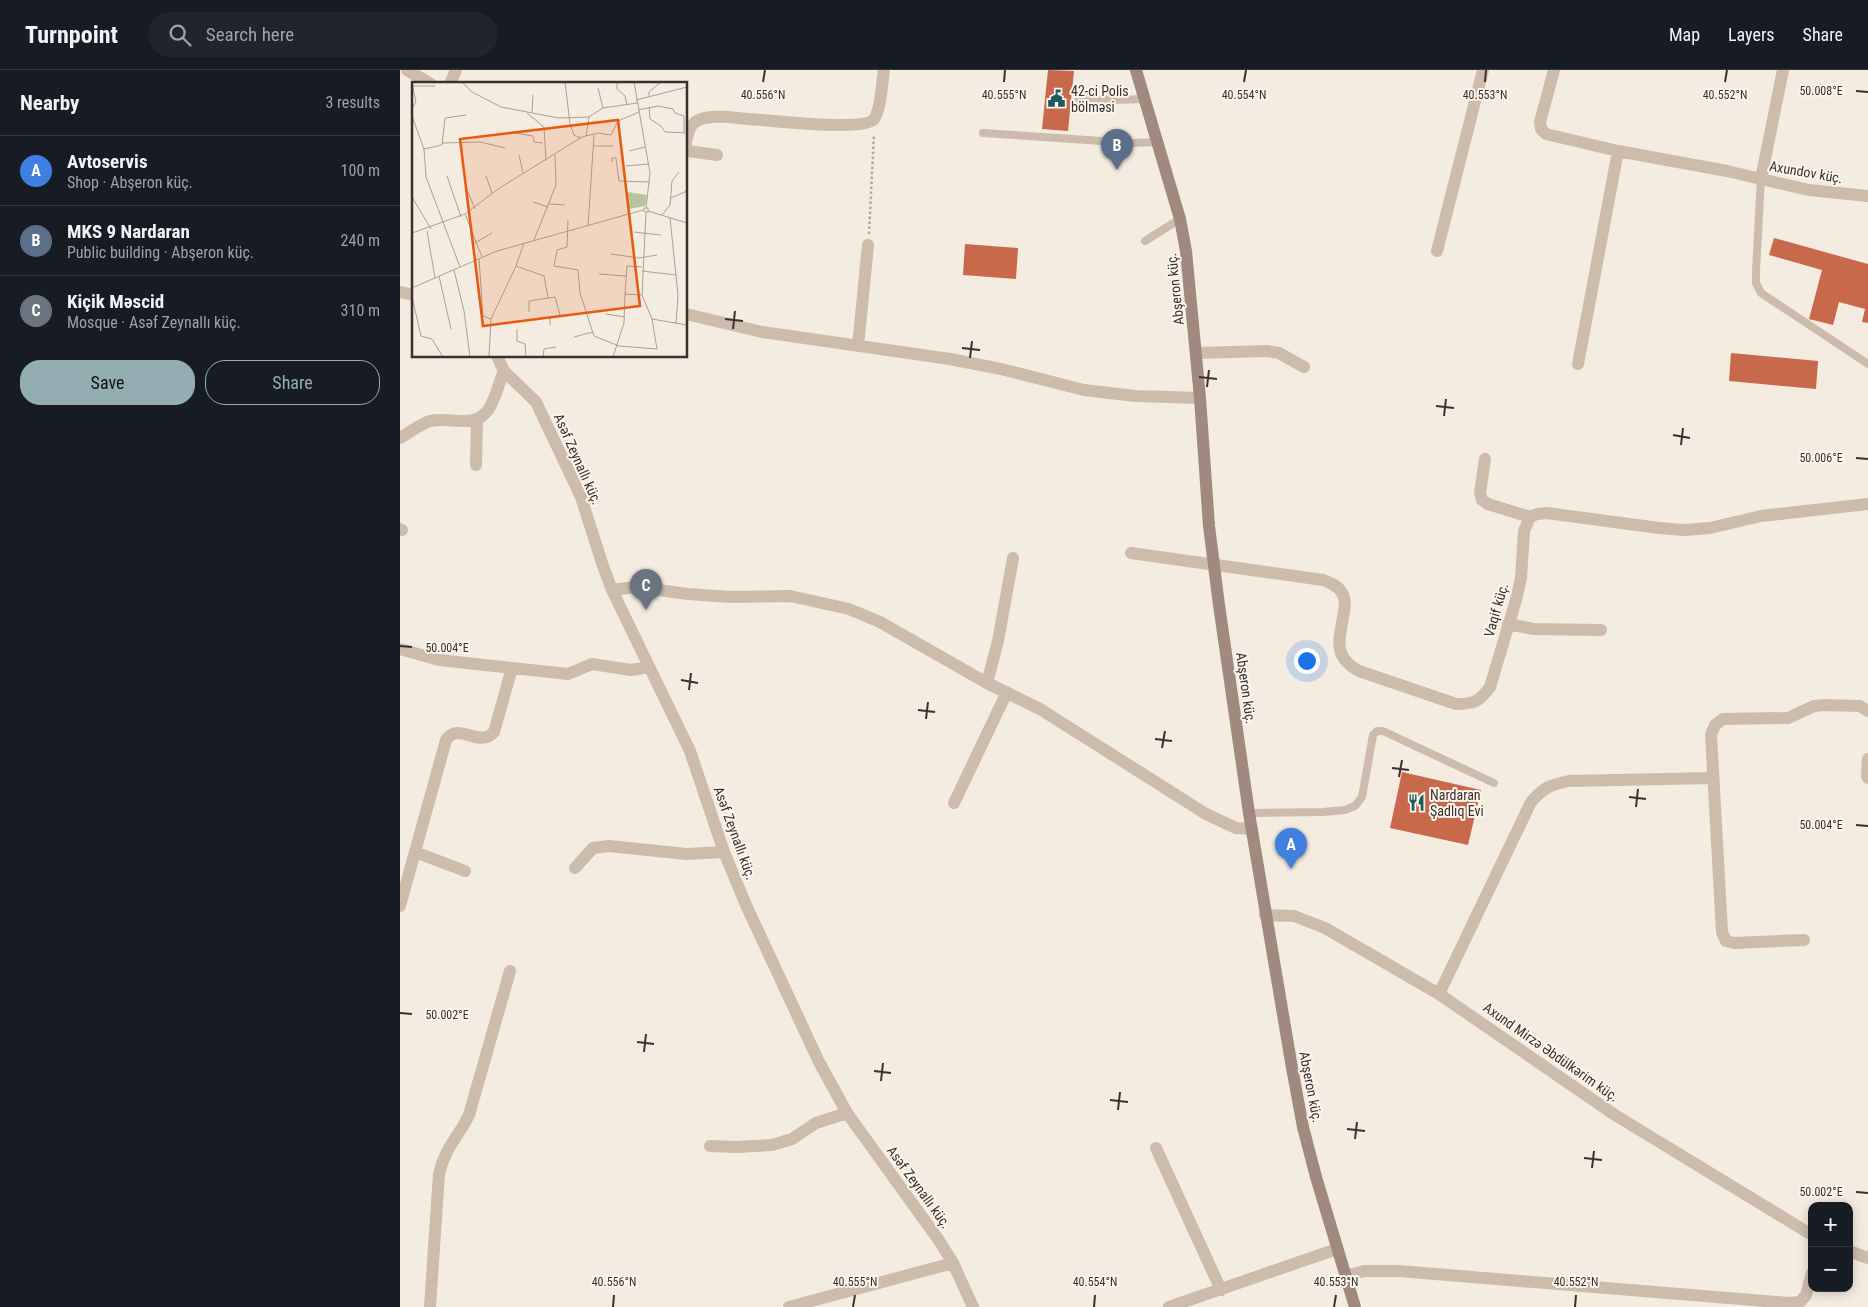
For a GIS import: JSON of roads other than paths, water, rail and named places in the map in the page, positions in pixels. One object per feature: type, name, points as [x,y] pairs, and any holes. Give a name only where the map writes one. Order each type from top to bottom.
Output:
[{"type":"main road","name":"Abşeron küç.","points":[[1136,70],[1180,220],[1189,276],[1214,564],[1265,915],[1303,1127],[1355,1307]]},
{"type":"street","points":[[407,70],[428,82]]},
{"type":"street","points":[[451,82],[456,70]]},
{"type":"street","points":[[688,130],[697,121],[716,116],[822,124],[866,124],[874,120],[878,110],[884,70]]},
{"type":"street","points":[[1437,251],[1483,70]]},
{"type":"street","points":[[1554,70],[1540,122],[1541,129],[1546,134],[1618,151],[1727,171],[1761,180]]},
{"type":"street","name":"Axundov küç.","points":[[1783,70],[1761,180],[1809,190],[1868,196]]},
{"type":"street","points":[[688,151],[717,155]]},
{"type":"street","points":[[1578,364],[1618,151]]},
{"type":"street","points":[[858,346],[868,245]]},
{"type":"street","points":[[688,314],[762,332],[950,359],[1100,393],[1200,398]]},
{"type":"street","points":[[1196,353],[1267,351],[1279,353],[1304,367]]},
{"type":"street","name":"Asəf Zeynallı küç.","points":[[499,358],[504,371],[536,402],[581,496],[612,590],[690,751],[724,852],[746,905],[819,1062],[847,1114],[938,1239],[953,1263],[973,1307]]},
{"type":"street","points":[[400,438],[428,421],[466,422],[477,419],[490,406],[504,371]]},
{"type":"street","points":[[476,465],[477,419]]},
{"type":"street","points":[[1485,459],[1480,493],[1482,500],[1488,504],[1530,517],[1547,513],[1684,530],[1710,528],[1761,516],[1868,504]]},
{"type":"street","name":"Vaqif küç.","points":[[1131,553],[1323,580],[1336,585],[1344,594],[1345,604],[1340,648],[1342,658],[1348,665],[1359,671],[1456,704],[1470,704],[1481,699],[1490,687],[1516,600],[1521,578],[1524,531],[1530,517]]},
{"type":"street","points":[[987,683],[998,642],[1013,558]]},
{"type":"street","points":[[612,590],[636,587],[688,594],[731,597],[790,596],[849,609],[880,622],[987,683],[1040,709],[1206,814],[1236,828],[1252,829]]},
{"type":"street","points":[[1508,624],[1534,629],[1600,630]]},
{"type":"street","points":[[400,649],[439,660],[568,674],[592,664],[631,670],[649,667]]},
{"type":"street","points":[[400,906],[446,740],[455,732],[485,739],[490,737],[494,732],[512,668]]},
{"type":"street","points":[[954,803],[1007,692]]},
{"type":"street","points":[[1804,940],[1734,943],[1726,941],[1722,932],[1711,735],[1715,726],[1723,719],[1788,718],[1814,706],[1824,705],[1860,706],[1868,711]]},
{"type":"street","points":[[1868,759],[1868,778]]},
{"type":"street","points":[[1439,994],[1531,802],[1541,790],[1552,784],[1569,781],[1712,778]]},
{"type":"street","points":[[575,868],[593,848],[609,846],[686,854],[724,852]]},
{"type":"street","points":[[415,852],[465,871]]},
{"type":"street","name":"Axund Mirzə Əbdülkərim küç.","points":[[1265,915],[1294,916],[1325,928],[1439,994],[1615,1115],[1808,1233]]},
{"type":"street","points":[[430,1307],[442,1159],[446,1150],[463,1128],[469,1115],[510,971]]},
{"type":"street","points":[[710,1146],[772,1146],[792,1139],[816,1123],[847,1114]]},
{"type":"street","points":[[1156,1148],[1221,1290]]},
{"type":"street","points":[[1169,1307],[1337,1249]]},
{"type":"street","points":[[1853,1252],[1868,1258]]},
{"type":"street","points":[[789,1307],[953,1263]]},
{"type":"street","points":[[1345,1276],[1364,1271],[1399,1271],[1789,1303],[1800,1302],[1806,1295],[1808,1288]]},
{"type":"lane","points":[[1078,101],[1145,99]]},
{"type":"lane","points":[[983,133],[1132,143],[1157,142]]},
{"type":"lane","points":[[1761,180],[1756,283],[1761,293],[1868,364]]},
{"type":"lane","points":[[1146,241],[1180,220]]},
{"type":"lane","points":[[1249,813],[1324,812],[1345,810],[1356,806],[1362,797],[1373,735],[1377,731],[1382,731],[1494,783]]},
{"type":"place","name":"42-ci Polis bölməsi","points":[[1057,99]]},
{"type":"place","name":"MKS 9 Nardaran","points":[[1117,170]]},
{"type":"place","name":"Kiçik Məscid","points":[[646,610]]},
{"type":"place","name":"Nardaran Şadlıq Evi","points":[[1416,803]]},
{"type":"place","name":"Avtoservis","points":[[1291,869]]}]
